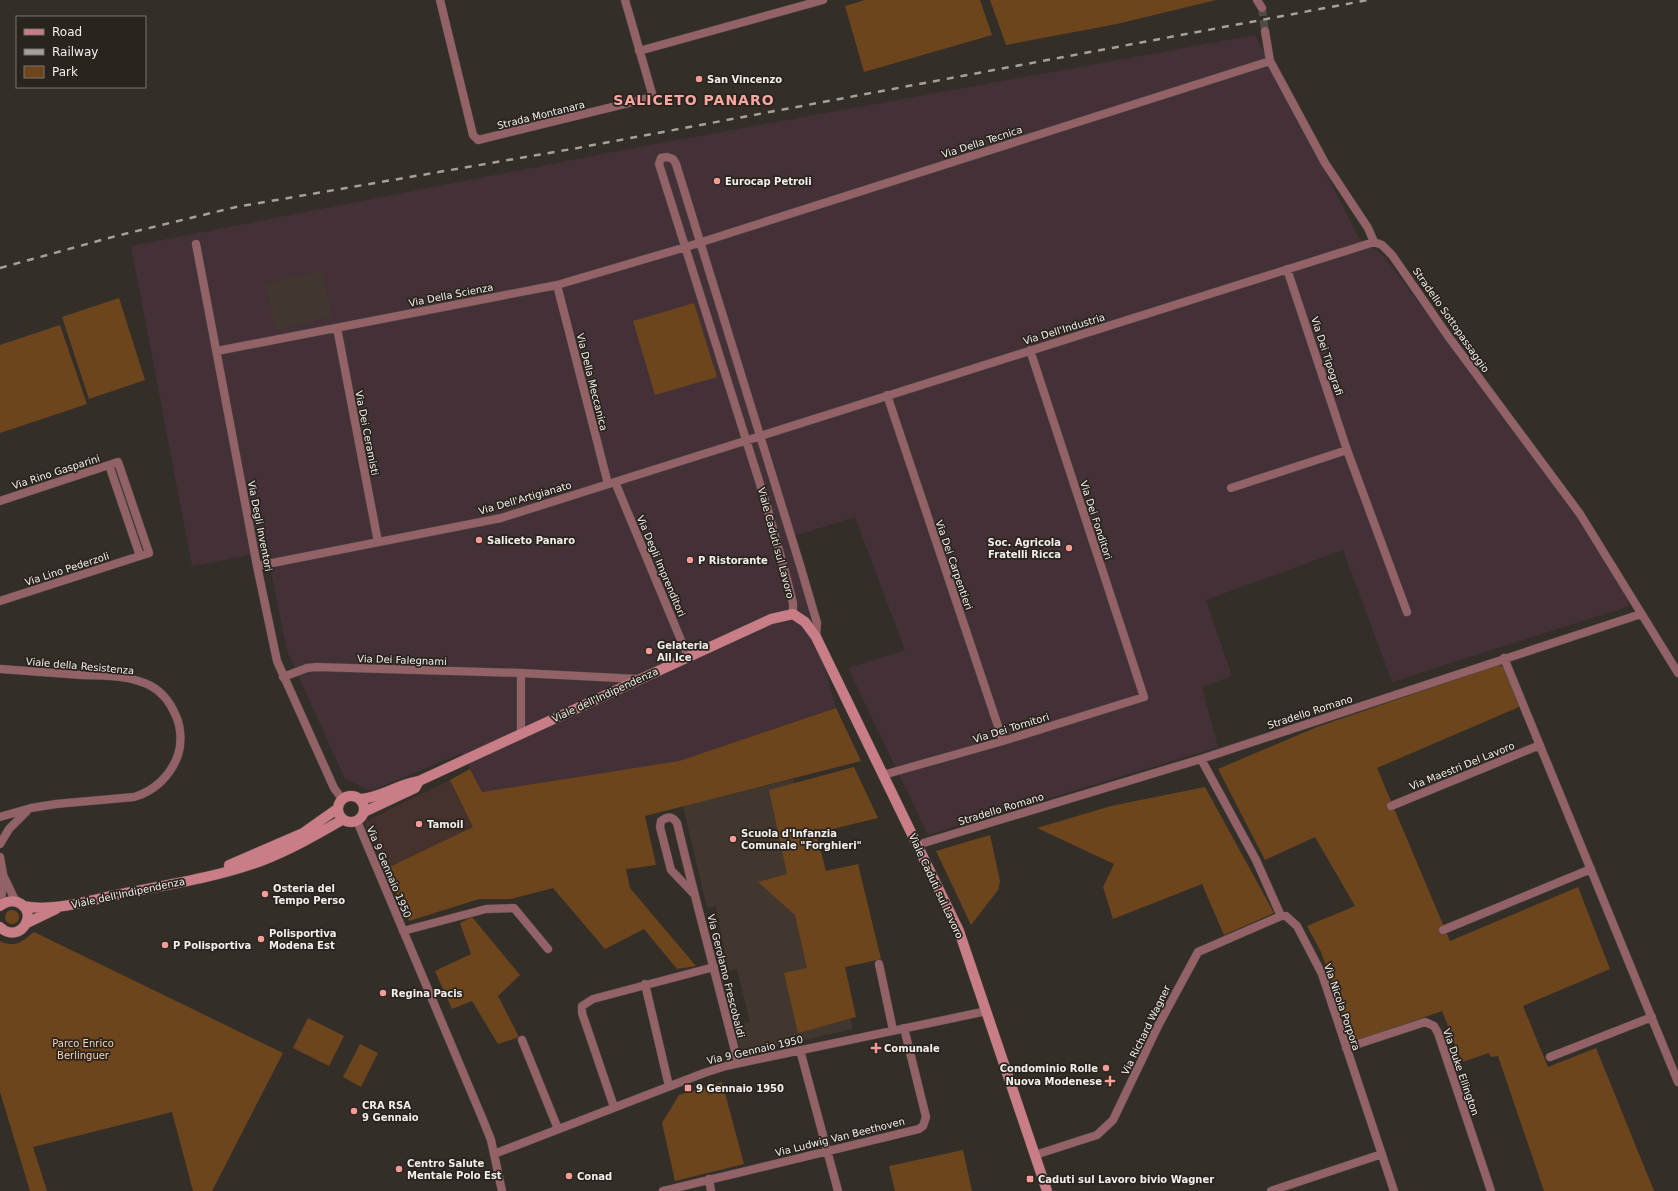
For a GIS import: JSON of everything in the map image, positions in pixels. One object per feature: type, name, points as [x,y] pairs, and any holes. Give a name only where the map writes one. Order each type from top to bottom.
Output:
[{"type":"street","name":"Strada Montanara","points":[[440,0],[473,135],[478,140],[653,97],[625,0]]},
{"type":"street","points":[[639,51],[823,0]]},
{"type":"street","points":[[1257,0],[1262,8]]},
{"type":"street","name":"Stradello Sottopassaggio","points":[[1265,31],[1270,60],[1325,163],[1368,228],[1374,242],[1382,245],[1392,255],[1448,336],[1580,514],[1641,614]]},
{"type":"street","name":"Via Della Tecnica","points":[[700,243],[1270,60]]},
{"type":"street","name":"Viale Caduti sul Lavoro","points":[[816,637],[817,623],[811,601],[676,164],[673,159],[667,157],[661,158],[659,164],[746,440],[788,583],[793,603],[793,614],[805,622],[816,637],[959,931],[1047,1191]]},
{"type":"street","name":"Via Dell'Industria","points":[[760,436],[1374,242]]},
{"type":"street","points":[[686,247],[700,243]]},
{"type":"street","name":"Via Degli Inventori","points":[[196,244],[257,566],[277,661],[283,678],[334,788],[342,798]]},
{"type":"street","name":"Via Della Scienza","points":[[217,351],[557,285],[686,247]]},
{"type":"street","name":"Via Dei Tipografi","points":[[1287,269],[1347,450],[1407,612]]},
{"type":"street","name":"Via Della Meccanica","points":[[557,285],[611,483]]},
{"type":"street","name":"Via Dei Ceramisti","points":[[337,328],[378,542]]},
{"type":"street","name":"Via Dei Fonditori","points":[[1030,350],[1144,697]]},
{"type":"street","name":"Via Dei Carpentieri","points":[[887,395],[1003,741]]},
{"type":"street","points":[[746,440],[760,436]]},
{"type":"street","name":"Via Dell'Artigianato","points":[[257,566],[501,518],[746,440]]},
{"type":"street","points":[[1231,488],[1347,450]]},
{"type":"street","name":"Via Rino Gasparini","points":[[0,501],[118,462]]},
{"type":"street","name":"Via Lino Pederzoli","points":[[0,601],[149,553],[118,462]]},
{"type":"street","points":[[109,465],[140,556]]},
{"type":"street","name":"Via Degli Imprenditori","points":[[611,483],[688,657]]},
{"type":"street","name":"Viale dell'Indipendenza","points":[[360,799],[375,797],[409,783],[419,782],[771,619],[793,614]]},
{"type":"street","points":[[1641,614],[1649,624],[1678,673]]},
{"type":"street","name":"Stradello Romano","points":[[917,845],[1201,759],[1641,614]]},
{"type":"street","points":[[1504,658],[1678,1082]]},
{"type":"street","name":"Via Dei Falegnami","points":[[283,678],[307,668],[316,667],[521,673],[640,680]]},
{"type":"street","name":"Viale della Resistenza","points":[[0,669],[135,680],[158,691],[174,711],[178,721],[180,743],[175,762],[165,777],[146,793],[134,797],[82,801],[31,808],[0,817]]},
{"type":"street","points":[[521,673],[521,734]]},
{"type":"street","name":"Via Dei Tornitori","points":[[883,776],[1003,741],[1144,697]]},
{"type":"street","name":"Via Maestri Del Lavoro","points":[[1391,806],[1540,745]]},
{"type":"street","points":[[1201,759],[1256,860],[1281,916]]},
{"type":"street","name":"Viale dell'Indipendenza","points":[[364,812],[415,788],[419,782]]},
{"type":"street","points":[[349,796],[360,799],[364,805],[364,812],[356,821],[349,822],[342,820],[337,809],[342,798],[349,796]]},
{"type":"street","points":[[0,844],[9,828],[31,808]]},
{"type":"street","name":"Viale dell'Indipendenza","points":[[194,879],[293,838],[314,827],[337,809]]},
{"type":"street","name":"Via Gerolamo Frescobaldi","points":[[694,894],[670,870],[660,827],[661,821],[665,818],[674,818],[677,823],[738,1063]]},
{"type":"street","name":"Viale dell'Indipendenza","points":[[0,906],[7,902],[35,908],[63,906],[194,879],[261,861],[297,845],[342,820]]},
{"type":"street","name":"Via 9 Gennaio 1950","points":[[356,821],[483,1120],[494,1154],[669,1086],[704,1073],[738,1063],[987,1011]]},
{"type":"street","points":[[0,832],[0,850]]},
{"type":"street","points":[[0,857],[3,874],[14,898],[21,904],[27,914],[26,923]]},
{"type":"street","points":[[1443,930],[1591,869]]},
{"type":"street","points":[[0,906],[3,874]]},
{"type":"street","name":"Viale dell'Indipendenza","points":[[0,927],[8,932],[16,932],[22,929],[26,923],[63,906]]},
{"type":"street","name":"Via 9 Gennaio 1950","points":[[403,931],[486,909],[514,908],[548,949]]},
{"type":"street","name":"Via Nicola Porpora","points":[[1281,916],[1286,916],[1297,926],[1322,974],[1394,1191]]},
{"type":"street","name":"Via Richard Wagner","points":[[1035,1155],[1097,1135],[1109,1125],[1118,1113],[1179,986],[1198,952],[1281,916]]},
{"type":"street","points":[[879,964],[893,1030]]},
{"type":"street","points":[[614,1107],[582,1013],[582,1006],[593,999],[645,984],[714,967]]},
{"type":"street","points":[[645,984],[669,1086]]},
{"type":"street","points":[[1550,1057],[1652,1017]]},
{"type":"street","name":"Via Duke Ellington","points":[[1346,1048],[1425,1022],[1434,1026],[1438,1033],[1491,1191]]},
{"type":"street","name":"Via Ludwig Van Beethoven","points":[[663,1191],[919,1128],[925,1122],[926,1117],[904,1028]]},
{"type":"street","points":[[522,1040],[558,1129]]},
{"type":"street","points":[[800,1050],[838,1191]]},
{"type":"street","points":[[494,1154],[502,1191]]},
{"type":"street","points":[[1271,1191],[1382,1154]]},
{"type":"street","points":[[709,1179],[711,1191]]},
{"type":"shaded area","points":[[1255,35],[1359,238],[1384,256],[1561,493],[1604,559],[1628,600],[1629,606],[1392,682],[1343,550],[1206,600],[1232,676],[1202,687],[1218,747],[928,835],[848,668],[905,650],[855,517],[788,538],[836,708],[679,761],[482,792],[462,753],[371,791],[345,779],[287,651],[267,552],[192,566],[131,246],[649,145]]},
{"type":"shaded area","points":[[322,271],[332,316],[276,330],[265,284]]},
{"type":"shaded area","points":[[793,779],[853,1029],[741,1055],[735,1026],[750,1022],[737,969],[728,971],[716,906],[707,908],[683,806]]},
{"type":"shaded area","name":"Tamoil","points":[[450,780],[474,827],[385,869],[364,822]]},
{"type":"green space","points":[[865,0],[980,0],[992,35],[864,72],[845,6]]},
{"type":"green space","points":[[990,0],[1216,0],[1117,24],[1006,45]]},
{"type":"green space","points":[[119,298],[145,380],[89,399],[62,317]]},
{"type":"green space","points":[[694,303],[717,377],[655,395],[633,321]]},
{"type":"green space","points":[[60,325],[87,404],[0,433],[0,345]]},
{"type":"green space","points":[[1498,665],[1504,667],[1519,707],[1377,768],[1450,941],[1578,887],[1610,969],[1523,1006],[1548,1067],[1596,1048],[1654,1191],[1544,1191],[1498,1056],[1491,1057],[1489,1053],[1462,1062],[1442,1011],[1353,1042],[1321,952],[1307,926],[1355,906],[1315,837],[1265,860],[1218,769],[1317,727]]},
{"type":"green space","points":[[836,708],[861,761],[645,816],[656,865],[626,869],[630,888],[696,966],[677,969],[644,929],[605,949],[553,888],[511,899],[479,899],[409,921],[385,869],[473,827],[450,780],[470,769],[482,792],[679,761]]},
{"type":"green space","points":[[854,767],[878,818],[816,833],[826,871],[858,864],[881,959],[845,967],[856,1017],[798,1033],[784,973],[807,968],[795,915],[758,882],[787,874],[769,790]]},
{"type":"green space","points":[[1205,787],[1274,913],[1224,935],[1202,884],[1113,919],[1103,887],[1114,864],[1037,828],[1111,806]]},
{"type":"green space","points":[[990,835],[1000,881],[998,890],[971,925],[936,851]]},
{"type":"green space","points":[[9,910],[15,910],[19,914],[19,920],[15,924],[9,924],[5,920],[5,914]]},
{"type":"green space","points":[[472,917],[520,975],[498,996],[519,1037],[498,1044],[472,1001],[452,1009],[435,971],[471,954],[460,923]]},
{"type":"green space","name":"Parco Enrico Berlinguer","points":[[34,932],[283,1053],[212,1191],[193,1191],[172,1112],[33,1147],[47,1191],[30,1191],[0,1092],[0,941],[10,944],[18,943]]},
{"type":"green space","points":[[308,1018],[344,1036],[329,1066],[293,1048]]},
{"type":"green space","points":[[360,1044],[378,1053],[361,1087],[343,1077]]},
{"type":"green space","points":[[722,1082],[744,1164],[675,1181],[662,1123],[679,1095]]},
{"type":"green space","points":[[963,1150],[972,1191],[895,1191],[889,1166]]},
{"type":"tunnel","points":[[1262,8],[1265,31]]},
{"type":"railway","points":[[0,268],[116,236],[236,207],[572,149],[1368,0]]},
{"type":"place","name":"San Vincenzo","points":[[699,79]]},
{"type":"place","name":"Eurocap Petroli","points":[[717,181]]},
{"type":"place","name":"Saliceto Panaro","points":[[479,540]]},
{"type":"place","name":"Soc. Agricola Fratelli Ricca","points":[[1069,548]]},
{"type":"place","name":"P Ristorante","points":[[690,560]]},
{"type":"place","name":"Gelateria All Ice","points":[[649,651]]},
{"type":"place","name":"Tamoil","points":[[419,824]]},
{"type":"place","name":"Scuola d'Infanzia Comunale \"Forghieri\"","points":[[733,839]]},
{"type":"place","name":"Osteria del Tempo Perso","points":[[265,894]]},
{"type":"place","name":"Polisportiva Modena Est","points":[[261,939]]},
{"type":"place","name":"P Polisportiva","points":[[165,945]]},
{"type":"place","name":"Regina Pacis","points":[[383,993]]},
{"type":"place","name":"Comunale","points":[[876,1048]]},
{"type":"place","name":"Condominio Rolle","points":[[1106,1068]]},
{"type":"place","name":"Nuova Modenese","points":[[1110,1081]]},
{"type":"place","name":"9 Gennaio 1950","points":[[688,1088]]},
{"type":"place","name":"CRA RSA 9 Gennaio","points":[[354,1111]]},
{"type":"place","name":"Centro Salute Mentale Polo Est","points":[[399,1169]]},
{"type":"place","name":"Conad","points":[[569,1176]]},
{"type":"place","name":"Caduti sul Lavoro bivio Wagner","points":[[1030,1179]]},
{"type":"district","name":"SALICETO PANARO","points":[[694,100]]}]
